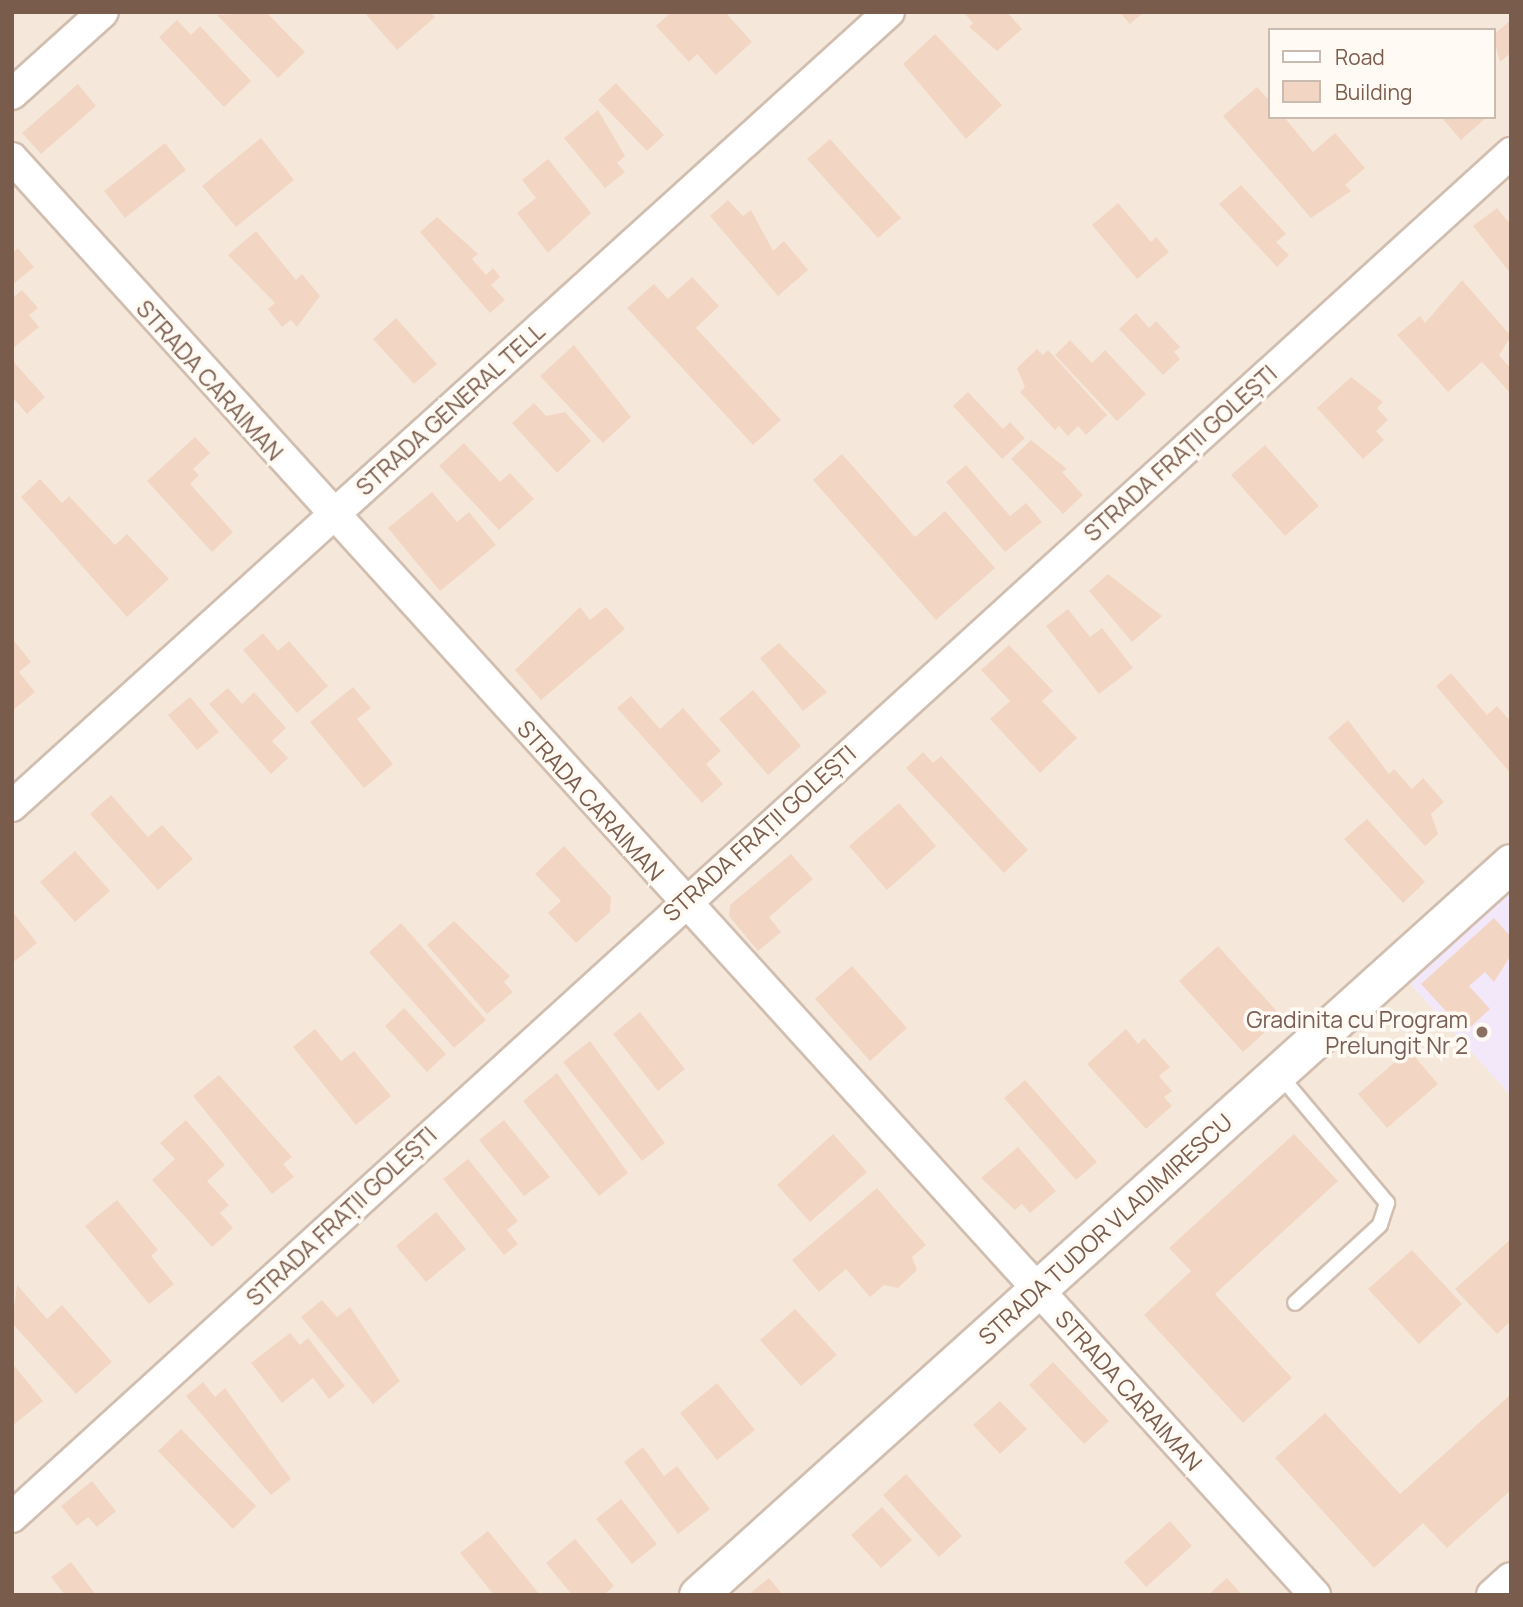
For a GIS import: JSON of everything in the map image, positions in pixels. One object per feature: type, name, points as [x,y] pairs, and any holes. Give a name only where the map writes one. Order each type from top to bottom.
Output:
[{"type":"street","points":[[12,94],[103,12]]},
{"type":"street","name":"STRADA GENERAL TELL","points":[[12,806],[888,12]]},
{"type":"street","name":"STRADA FRAȚII GOLEȘTI","points":[[12,1517],[683,902],[1511,153]]},
{"type":"street","name":"STRADA CARAIMAN","points":[[12,158],[332,516],[1315,1595]]},
{"type":"street","name":"STRADA TUDOR VLADIMIRESCU","points":[[698,1595],[1511,863]]},
{"type":"street","points":[[1493,1595],[1511,1578]]},
{"type":"lane","points":[[1278,1073],[1387,1203],[1380,1224],[1295,1303]]},
{"type":"shaded area","points":[[12,12],[1511,12],[1511,1595],[12,1595]]},
{"type":"shaded area","name":"Gradinita cu Program Prelungit Nr 2","points":[[1493,878],[1511,897],[1511,1096],[1395,967]]},
{"type":"building","points":[[266,12],[305,52],[278,78],[217,15]]},
{"type":"building","points":[[364,12],[430,12],[435,17],[397,50]]},
{"type":"building","points":[[671,12],[725,12],[752,42],[716,75],[697,54],[689,62],[656,26]]},
{"type":"building","points":[[963,12],[1007,12],[1022,29],[997,51],[969,27],[973,23]]},
{"type":"building","points":[[1119,12],[1144,12],[1130,24]]},
{"type":"building","points":[[177,20],[191,35],[200,26],[251,81],[224,107],[159,37]]},
{"type":"building","points":[[1511,20],[1511,53],[1500,62],[1495,43],[1495,33]]},
{"type":"building","points":[[935,34],[1002,105],[966,139],[903,64]]},
{"type":"building","points":[[616,83],[664,135],[647,151],[598,100]]},
{"type":"building","points":[[78,84],[96,106],[41,154],[22,133]]},
{"type":"building","points":[[1257,87],[1268,99],[1268,119],[1286,119],[1313,152],[1335,133],[1365,168],[1345,185],[1351,191],[1311,218],[1223,116]]},
{"type":"building","points":[[598,110],[625,156],[617,163],[625,172],[605,188],[564,138]]},
{"type":"building","points":[[1443,119],[1485,119],[1461,140]]},
{"type":"building","points":[[261,138],[294,180],[236,227],[202,186]]},
{"type":"building","points":[[830,139],[901,218],[878,238],[807,159]]},
{"type":"building","points":[[165,143],[186,170],[125,218],[104,191]]},
{"type":"building","points":[[548,159],[591,213],[548,253],[517,213],[536,198],[522,180]]},
{"type":"building","points":[[1241,185],[1286,234],[1276,242],[1289,255],[1277,267],[1219,204]]},
{"type":"building","points":[[728,200],[743,216],[751,210],[773,251],[784,241],[808,270],[778,296],[710,216]]},
{"type":"building","points":[[1118,203],[1151,242],[1156,237],[1169,252],[1137,279],[1092,225]]},
{"type":"building","points":[[1497,208],[1511,225],[1511,274],[1473,226]]},
{"type":"building","points":[[437,217],[478,254],[472,259],[486,275],[493,268],[500,277],[491,285],[505,300],[490,313],[420,232]]},
{"type":"building","points":[[256,231],[296,280],[302,274],[320,296],[297,327],[291,320],[282,327],[268,309],[275,303],[228,255]]},
{"type":"building","points":[[18,248],[34,267],[12,285],[12,253]]},
{"type":"building","points":[[692,277],[719,306],[696,328],[781,420],[753,445],[627,308],[654,284],[668,299]]},
{"type":"building","points":[[1462,280],[1511,336],[1499,355],[1511,369],[1511,394],[1482,362],[1448,392],[1397,335],[1420,316],[1425,323]]},
{"type":"building","points":[[22,290],[38,308],[29,315],[39,327],[12,349],[12,298]]},
{"type":"building","points":[[1136,313],[1149,328],[1156,321],[1180,347],[1174,352],[1180,359],[1163,375],[1119,329]]},
{"type":"building","points":[[396,318],[437,364],[414,384],[373,339]]},
{"type":"building","points":[[1070,340],[1092,363],[1105,350],[1146,394],[1117,421],[1055,355]]},
{"type":"building","points":[[574,345],[631,417],[603,443],[540,376]]},
{"type":"building","points":[[1037,349],[1043,355],[1048,350],[1107,415],[1086,435],[1078,426],[1068,436],[1059,426],[1055,430],[1020,392],[1025,387],[1017,368]]},
{"type":"building","points":[[12,360],[45,397],[27,414],[12,397]]},
{"type":"building","points":[[1351,377],[1383,402],[1377,408],[1388,420],[1376,431],[1384,440],[1363,459],[1317,408]]},
{"type":"building","points":[[968,392],[1003,429],[1010,422],[1025,438],[1002,459],[953,406]]},
{"type":"building","points":[[534,403],[546,416],[565,412],[591,441],[557,473],[512,423]]},
{"type":"building","points":[[195,437],[210,453],[193,469],[199,475],[190,484],[233,532],[212,552],[147,481]]},
{"type":"building","points":[[1031,440],[1067,469],[1062,472],[1083,495],[1063,514],[1011,459]]},
{"type":"building","points":[[464,443],[500,482],[510,473],[534,499],[499,530],[439,466]]},
{"type":"building","points":[[1265,445],[1319,506],[1285,536],[1231,475]]},
{"type":"building","points":[[842,454],[915,537],[945,511],[995,568],[936,620],[813,480]]},
{"type":"building","points":[[966,465],[1010,516],[1026,503],[1042,522],[1005,552],[946,482]]},
{"type":"building","points":[[40,479],[62,503],[69,496],[115,545],[127,534],[169,579],[127,617],[21,497]]},
{"type":"building","points":[[432,492],[457,522],[469,512],[496,545],[440,591],[388,528]]},
{"type":"building","points":[[1108,574],[1162,616],[1132,642],[1089,591]]},
{"type":"building","points":[[580,607],[590,620],[606,607],[625,629],[541,700],[515,670]]},
{"type":"building","points":[[1068,609],[1090,637],[1102,628],[1133,668],[1099,694],[1046,626]]},
{"type":"building","points":[[263,633],[278,651],[289,641],[328,686],[297,713],[243,650]]},
{"type":"building","points":[[12,638],[31,662],[19,672],[35,692],[12,711]]},
{"type":"building","points":[[779,643],[827,692],[803,711],[760,658]]},
{"type":"building","points":[[1009,645],[1053,691],[1042,701],[1077,738],[1040,773],[990,719],[1010,701],[981,670]]},
{"type":"building","points":[[1451,673],[1487,715],[1497,706],[1511,722],[1511,774],[1436,686]]},
{"type":"building","points":[[353,687],[371,708],[357,719],[393,764],[364,788],[310,722]]},
{"type":"building","points":[[228,688],[242,704],[254,692],[286,728],[272,741],[288,758],[271,774],[209,704]]},
{"type":"building","points":[[753,690],[801,746],[768,775],[719,719]]},
{"type":"building","points":[[631,696],[660,729],[683,708],[721,751],[706,764],[723,784],[702,803],[617,708]]},
{"type":"building","points":[[190,697],[219,732],[197,750],[168,715]]},
{"type":"building","points":[[1348,720],[1389,774],[1394,769],[1412,789],[1423,778],[1444,802],[1431,814],[1438,834],[1425,846],[1328,738]]},
{"type":"building","points":[[923,752],[933,763],[941,756],[1028,850],[1004,873],[906,768]]},
{"type":"building","points":[[111,795],[148,837],[162,825],[193,859],[158,890],[90,814]]},
{"type":"building","points":[[899,803],[936,846],[887,890],[849,846]]},
{"type":"building","points":[[1367,819],[1425,882],[1403,903],[1344,839]]},
{"type":"building","points":[[564,846],[611,897],[610,912],[576,943],[548,913],[561,901],[535,874]]},
{"type":"building","points":[[75,851],[110,891],[75,922],[40,882]]},
{"type":"building","points":[[791,854],[813,879],[769,917],[781,932],[758,951],[729,916],[730,905]]},
{"type":"building","points":[[12,911],[37,943],[15,961],[12,958]]},
{"type":"building","points":[[1494,918],[1511,937],[1511,955],[1494,982],[1485,972],[1469,986],[1490,1009],[1465,1032],[1421,984]]},
{"type":"building","points":[[454,921],[510,976],[504,982],[513,992],[487,1014],[427,945]]},
{"type":"building","points":[[401,923],[486,1020],[454,1048],[369,952]]},
{"type":"building","points":[[1218,946],[1282,1017],[1243,1052],[1179,981]]},
{"type":"building","points":[[852,966],[907,1028],[870,1061],[815,999]]},
{"type":"building","points":[[404,1008],[446,1054],[427,1072],[385,1026]]},
{"type":"building","points":[[640,1012],[685,1069],[658,1091],[613,1034]]},
{"type":"building","points":[[315,1029],[341,1061],[354,1051],[391,1096],[356,1125],[293,1047]]},
{"type":"building","points":[[1126,1029],[1138,1044],[1144,1038],[1170,1067],[1159,1076],[1172,1091],[1164,1097],[1172,1106],[1146,1129],[1087,1064]]},
{"type":"building","points":[[590,1041],[665,1143],[642,1161],[563,1062]]},
{"type":"building","points":[[1409,1050],[1438,1084],[1387,1128],[1358,1094]]},
{"type":"building","points":[[557,1073],[628,1173],[599,1196],[523,1101]]},
{"type":"building","points":[[219,1075],[292,1157],[283,1164],[294,1177],[272,1194],[193,1096]]},
{"type":"building","points":[[1025,1080],[1097,1162],[1076,1180],[1004,1098]]},
{"type":"building","points":[[186,1120],[225,1165],[207,1181],[229,1205],[220,1213],[233,1228],[212,1247],[152,1180],[175,1159],[160,1143]]},
{"type":"building","points":[[504,1120],[550,1177],[524,1196],[479,1140]]},
{"type":"building","points":[[833,1134],[867,1172],[810,1222],[777,1185]]},
{"type":"building","points":[[1294,1134],[1338,1181],[1215,1294],[1292,1378],[1243,1423],[1144,1315],[1191,1271],[1169,1248]]},
{"type":"building","points":[[1018,1147],[1056,1191],[1030,1213],[1022,1204],[1015,1210],[981,1178]]},
{"type":"building","points":[[468,1159],[518,1221],[507,1230],[518,1244],[504,1255],[443,1179]]},
{"type":"building","points":[[877,1188],[926,1245],[912,1257],[917,1270],[898,1288],[884,1285],[870,1297],[846,1269],[819,1292],[792,1260]]},
{"type":"building","points":[[117,1200],[158,1250],[151,1256],[174,1284],[149,1304],[85,1226]]},
{"type":"building","points":[[436,1212],[466,1249],[426,1282],[396,1246]]},
{"type":"building","points":[[1511,1239],[1511,1321],[1497,1334],[1455,1289]]},
{"type":"building","points":[[1412,1250],[1462,1304],[1419,1344],[1368,1289]]},
{"type":"building","points":[[17,1285],[47,1319],[62,1305],[112,1362],[76,1394],[12,1323]]},
{"type":"building","points":[[322,1300],[337,1317],[350,1307],[400,1381],[373,1404],[301,1317]]},
{"type":"building","points":[[795,1309],[837,1355],[801,1386],[760,1340]]},
{"type":"building","points":[[290,1333],[300,1345],[308,1338],[345,1386],[329,1399],[313,1378],[282,1403],[251,1363]]},
{"type":"building","points":[[1053,1362],[1109,1421],[1084,1444],[1029,1385]]},
{"type":"building","points":[[12,1363],[43,1401],[12,1426]]},
{"type":"building","points":[[203,1382],[215,1397],[225,1388],[291,1479],[271,1495],[186,1396]]},
{"type":"building","points":[[717,1383],[755,1430],[717,1460],[680,1413]]},
{"type":"building","points":[[1511,1394],[1511,1490],[1447,1548],[1423,1523],[1374,1568],[1275,1458],[1325,1413],[1400,1494]]},
{"type":"building","points":[[1000,1401],[1027,1429],[1000,1454],[973,1425]]},
{"type":"building","points":[[181,1429],[256,1506],[233,1529],[158,1451]]},
{"type":"building","points":[[643,1447],[664,1476],[677,1466],[710,1509],[678,1534],[624,1462]]},
{"type":"building","points":[[906,1474],[962,1536],[939,1557],[883,1495]]},
{"type":"building","points":[[92,1481],[116,1511],[97,1527],[88,1517],[77,1526],[61,1506]]},
{"type":"building","points":[[621,1499],[657,1544],[632,1564],[596,1519]]},
{"type":"building","points":[[882,1507],[912,1540],[881,1568],[851,1535]]},
{"type":"building","points":[[1170,1521],[1192,1546],[1146,1587],[1124,1562]]},
{"type":"building","points":[[488,1531],[540,1595],[494,1595],[460,1553]]},
{"type":"building","points":[[575,1539],[614,1586],[604,1595],[572,1595],[546,1563]]},
{"type":"building","points":[[71,1562],[96,1595],[65,1595],[51,1577]]},
{"type":"building","points":[[769,1578],[783,1595],[748,1595]]},
{"type":"building","points":[[1227,1578],[1242,1595],[1208,1595]]},
{"type":"place","name":"Gradinita cu Program Prelungit Nr 2","points":[[1482,1032]]}]
